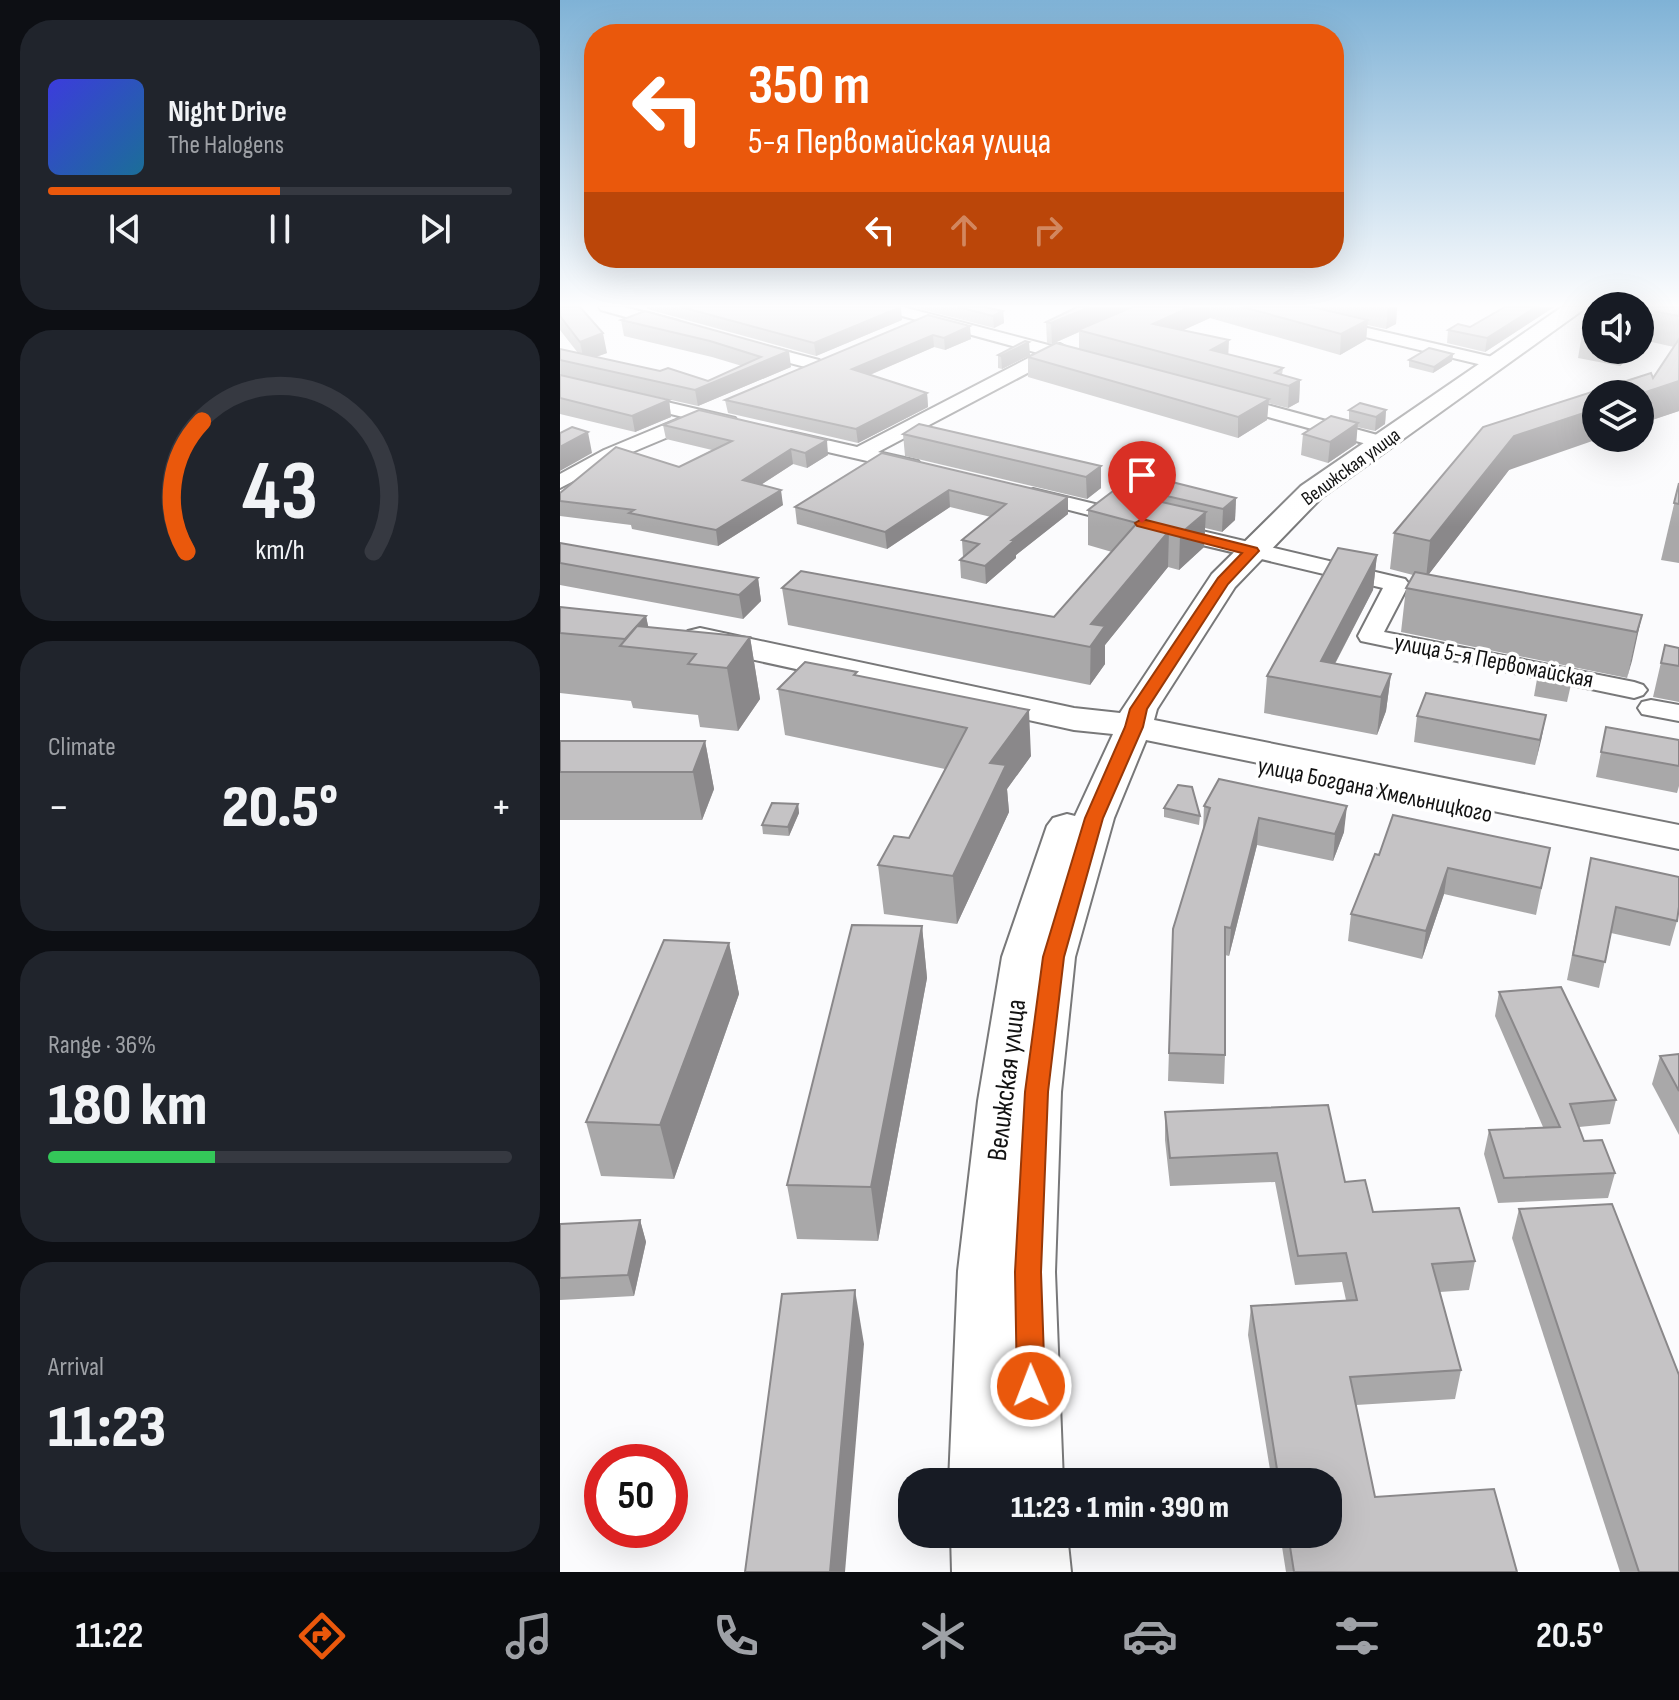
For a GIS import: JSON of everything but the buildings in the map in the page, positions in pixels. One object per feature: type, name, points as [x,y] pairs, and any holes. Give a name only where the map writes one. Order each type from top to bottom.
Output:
[{"type":"main road","name":"Велижская улица","points":[[979,1468],[985,1271],[1002,1101],[1024,957],[1074,805],[1223,581],[1311,492],[1471,380]]},
{"type":"main road","name":"улица Богдана Хмельницкого","points":[[667,631],[1074,719],[1125,726],[1679,837]]},
{"type":"main road","name":"Велижская улица","points":[[1033,1468],[1028,1272],[1037,1092],[1053,957],[1125,726]]},
{"type":"main road","name":"улица Богдана Хмельницкого","points":[[1125,726],[1679,854]]},
{"type":"main road","points":[[983,1548],[984,1572]]},
{"type":"main road","points":[[1037,1548],[1039,1572]]},
{"type":"street","points":[[860,453],[1000,380]]},
{"type":"street","points":[[560,382],[748,427]]},
{"type":"street","points":[[1220,397],[1385,443]]},
{"type":"street","points":[[560,482],[611,454],[730,403]]},
{"type":"street","points":[[778,435],[936,470]]},
{"type":"street","points":[[1011,490],[1252,551]]},
{"type":"street","name":"улица 5-я Первомайская","points":[[1252,551],[1397,584],[1370,636],[1642,699],[1679,713]]},
{"type":"route","points":[[1031,1386],[1028,1272],[1037,1092],[1053,957],[1094,818],[1139,709],[1223,581],[1252,551],[1142,523]]}]
